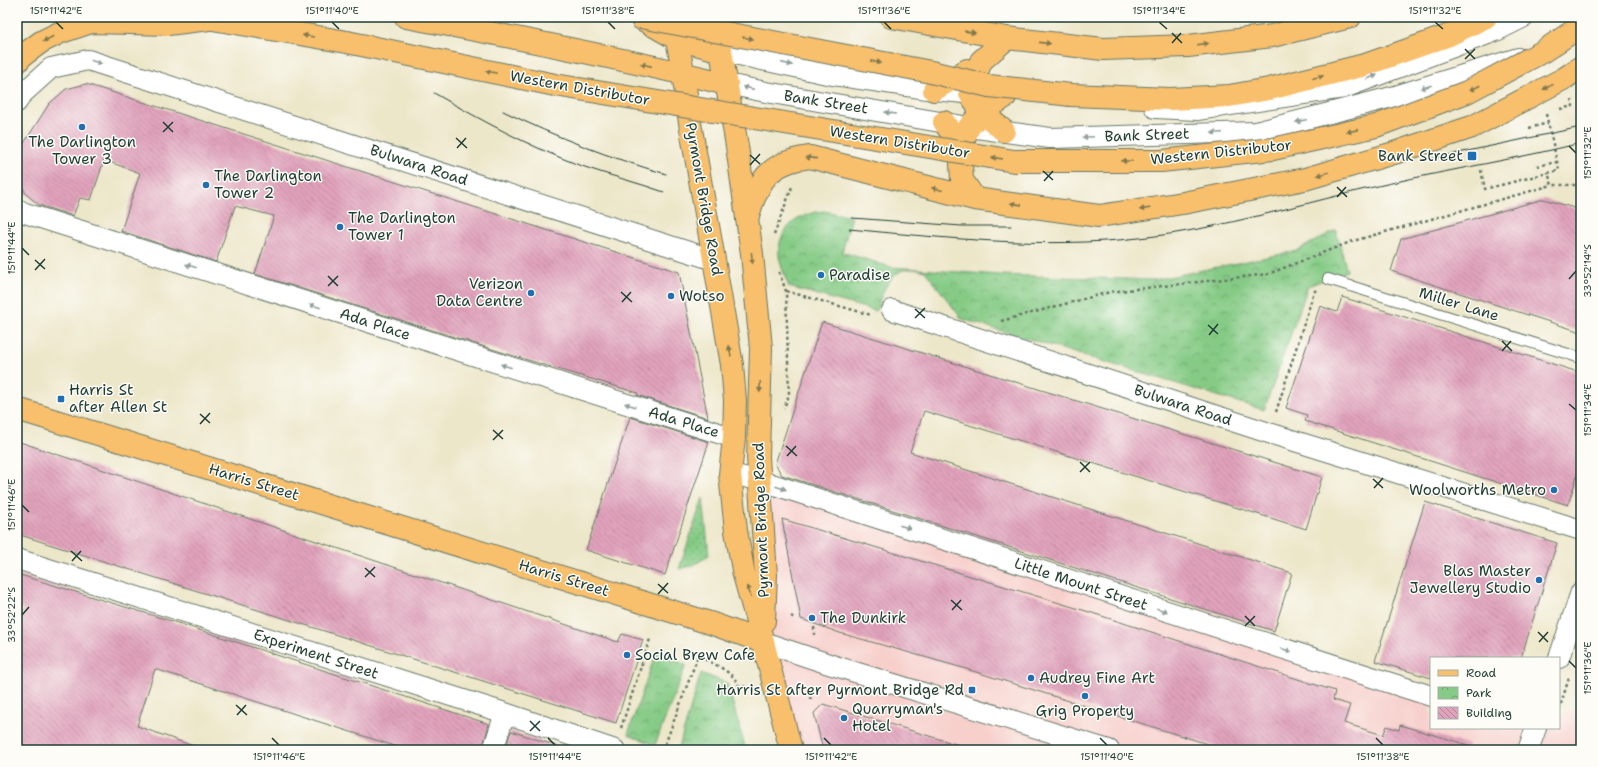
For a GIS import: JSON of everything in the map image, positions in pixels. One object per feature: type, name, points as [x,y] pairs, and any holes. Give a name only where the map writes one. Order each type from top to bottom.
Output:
[{"type":"main road","points":[[406,17],[503,35],[684,73],[727,84]]},
{"type":"main road","points":[[640,17],[931,72],[989,86],[1071,96],[1170,99],[1229,96],[1262,90],[1365,65],[1447,36],[1486,17]]},
{"type":"main road","points":[[640,17],[677,39],[721,51]]},
{"type":"main road","name":"Pyrmont Bridge Road","points":[[671,17],[684,73],[690,123],[732,365],[735,400],[734,438],[730,474],[736,531],[744,575],[791,750]]},
{"type":"main road","name":"Pyrmont Bridge Road","points":[[713,17],[727,84],[747,219],[761,348],[758,457],[766,575],[763,642]]},
{"type":"main road","points":[[890,17],[1007,38],[1103,49],[1188,46],[1272,36],[1350,17]]},
{"type":"main road","name":"Western Distributor","points":[[20,59],[41,42],[61,32],[91,22],[168,24],[205,18],[347,42],[555,85],[1014,161],[1161,161],[1273,149],[1376,126],[1467,92],[1542,52],[1581,26]]},
{"type":"main road","points":[[934,90],[981,61],[1007,38]]},
{"type":"main road","points":[[975,119],[970,94],[981,61]]},
{"type":"main road","points":[[747,219],[758,187],[768,174],[780,165],[794,158],[810,156],[975,198],[1099,216],[1183,203],[1305,179],[1394,153],[1472,127],[1565,78],[1581,67]]},
{"type":"main road","points":[[960,147],[975,119],[1005,97]]},
{"type":"main road","points":[[975,119],[1004,131]]},
{"type":"main road","points":[[944,122],[960,147],[962,180],[975,198]]},
{"type":"main road","name":"Harris Street","points":[[17,409],[713,624],[763,642]]},
{"type":"street","name":"Bank Street","points":[[721,51],[827,74],[934,90],[1005,97],[1197,110],[1344,88],[1482,36],[1524,17]]},
{"type":"street","name":"Bank Street","points":[[1004,131],[1050,138],[1256,132],[1392,97],[1570,42],[1581,36]]},
{"type":"street","name":"Bulwara Road","points":[[17,102],[21,95],[51,68],[88,60],[124,70],[714,260]]},
{"type":"street","name":"Bank Street","points":[[727,84],[944,122],[975,119]]},
{"type":"street","name":"Ada Place","points":[[17,209],[24,213],[734,438]]},
{"type":"street","name":"Bulwara Road","points":[[892,310],[1269,433],[1581,530]]},
{"type":"street","name":"Little Mount Street","points":[[730,474],[759,480],[1430,696]]},
{"type":"street","name":"Experiment Street","points":[[17,560],[504,713],[617,742]]},
{"type":"street","points":[[1559,657],[1581,592]]},
{"type":"street","name":"Harris Street","points":[[763,642],[832,665],[1109,750]]},
{"type":"street","points":[[493,750],[504,713]]},
{"type":"street","points":[[1528,750],[1534,729]]},
{"type":"lane","name":"Miller Lane","points":[[1328,279],[1581,358]]},
{"type":"path","points":[[1481,170],[1485,189],[1559,170],[1546,112]]},
{"type":"path","points":[[1529,128],[1548,123]]},
{"type":"path","points":[[1537,166],[1557,162]]},
{"type":"path","points":[[1548,173],[1552,185]]},
{"type":"path","points":[[772,238],[793,185],[790,181]]},
{"type":"path","points":[[996,322],[1110,292],[1268,274],[1352,241],[1552,185],[1581,185]]},
{"type":"path","points":[[777,265],[786,291],[876,316],[892,310]]},
{"type":"path","points":[[1269,433],[1314,292],[1328,279]]},
{"type":"path","points":[[791,616],[796,619]]},
{"type":"path","points":[[617,742],[650,639]]},
{"type":"path","points":[[663,750],[698,656],[730,673],[736,678],[739,686],[747,687]]},
{"type":"path","points":[[1560,707],[1562,702]]},
{"type":"shaded area","points":[[759,480],[1430,696],[1430,729],[1560,729],[1560,716],[1581,705],[1581,750],[791,750],[763,642]]},
{"type":"green space","points":[[824,211],[852,217],[842,252],[891,267],[999,275],[1154,280],[1296,251],[1336,230],[1347,271],[1308,286],[1264,410],[962,319],[925,271],[906,269],[894,276],[886,286],[876,311],[789,287],[779,257],[781,238],[791,224],[798,219],[815,212]]},
{"type":"green space","points":[[703,498],[709,555],[694,565],[679,569]]},
{"type":"green space","points":[[656,652],[686,665],[655,745],[628,734]]},
{"type":"green space","points":[[701,673],[727,683],[746,750],[678,750]]},
{"type":"building","points":[[86,84],[679,272],[708,418],[637,395],[638,393],[511,355],[255,274],[274,216],[235,206],[216,262],[121,231],[140,173],[104,160],[91,200],[80,198],[73,216],[39,205],[26,194],[17,176],[19,151],[49,104],[66,89]]},
{"type":"building","points":[[1544,199],[1581,210],[1581,332],[1391,271],[1401,239]]},
{"type":"building","points":[[1342,297],[1581,373],[1581,463],[1568,505],[1305,421],[1307,415],[1286,408],[1320,306],[1337,312]]},
{"type":"building","points":[[822,322],[1322,477],[1306,529],[924,411],[910,452],[1292,573],[1274,631],[782,475],[775,464]]},
{"type":"building","points":[[630,417],[709,442],[665,575],[586,550]]},
{"type":"building","points":[[17,441],[618,642],[622,634],[643,640],[616,723],[17,534]]},
{"type":"building","points":[[1425,502],[1557,543],[1521,657],[1430,657],[1430,678],[1375,661]]},
{"type":"building","points":[[782,519],[1086,611],[1335,691],[1333,700],[1350,705],[1344,723],[1383,735],[1387,726],[1399,730],[1400,725],[1468,745],[1467,750],[1227,750],[963,668],[840,633],[801,619]]},
{"type":"building","points":[[17,574],[181,624],[489,724],[482,750],[407,750],[155,669],[137,726],[196,747],[196,750],[36,750],[17,744],[17,627],[23,609],[17,608]]},
{"type":"building","points":[[823,704],[959,745],[958,750],[823,750],[814,713]]},
{"type":"building","points":[[511,731],[557,746],[557,750],[505,750]]},
{"type":"tram line","points":[[434,93],[541,150],[590,169],[664,192]]},
{"type":"tram line","points":[[503,111],[583,146],[666,174]]},
{"type":"tram line","points":[[1430,159],[1581,127]]},
{"type":"tram line","points":[[849,229],[994,241],[1067,242],[1139,238],[1171,234],[1233,222],[1356,191],[1581,143]]},
{"type":"tram line","points":[[852,218],[962,226],[1011,226]]},
{"type":"place","name":"The Darlington Tower 3","points":[[82,127]]},
{"type":"place","name":"Bank Street","points":[[1472,156]]},
{"type":"place","name":"The Darlington Tower 2","points":[[206,185]]},
{"type":"place","name":"The Darlington Tower 1","points":[[340,227]]},
{"type":"place","name":"Paradise","points":[[821,275]]},
{"type":"place","name":"Verizon Data Centre","points":[[531,293]]},
{"type":"place","name":"Wotso","points":[[671,296]]},
{"type":"place","name":"Harris St after Allen St","points":[[61,399]]},
{"type":"place","name":"Woolworths Metro","points":[[1554,490]]},
{"type":"place","name":"Blas Master Jewellery Studio","points":[[1539,580]]},
{"type":"place","name":"The Dunkirk","points":[[812,618]]},
{"type":"place","name":"Social Brew Cafe","points":[[627,655]]},
{"type":"place","name":"Audrey Fine Art","points":[[1031,678]]},
{"type":"place","name":"Harris St after Pyrmont Bridge Rd","points":[[972,690]]},
{"type":"place","name":"Grig Property","points":[[1085,696]]},
{"type":"place","name":"Quarryman's Hotel","points":[[844,718]]}]
